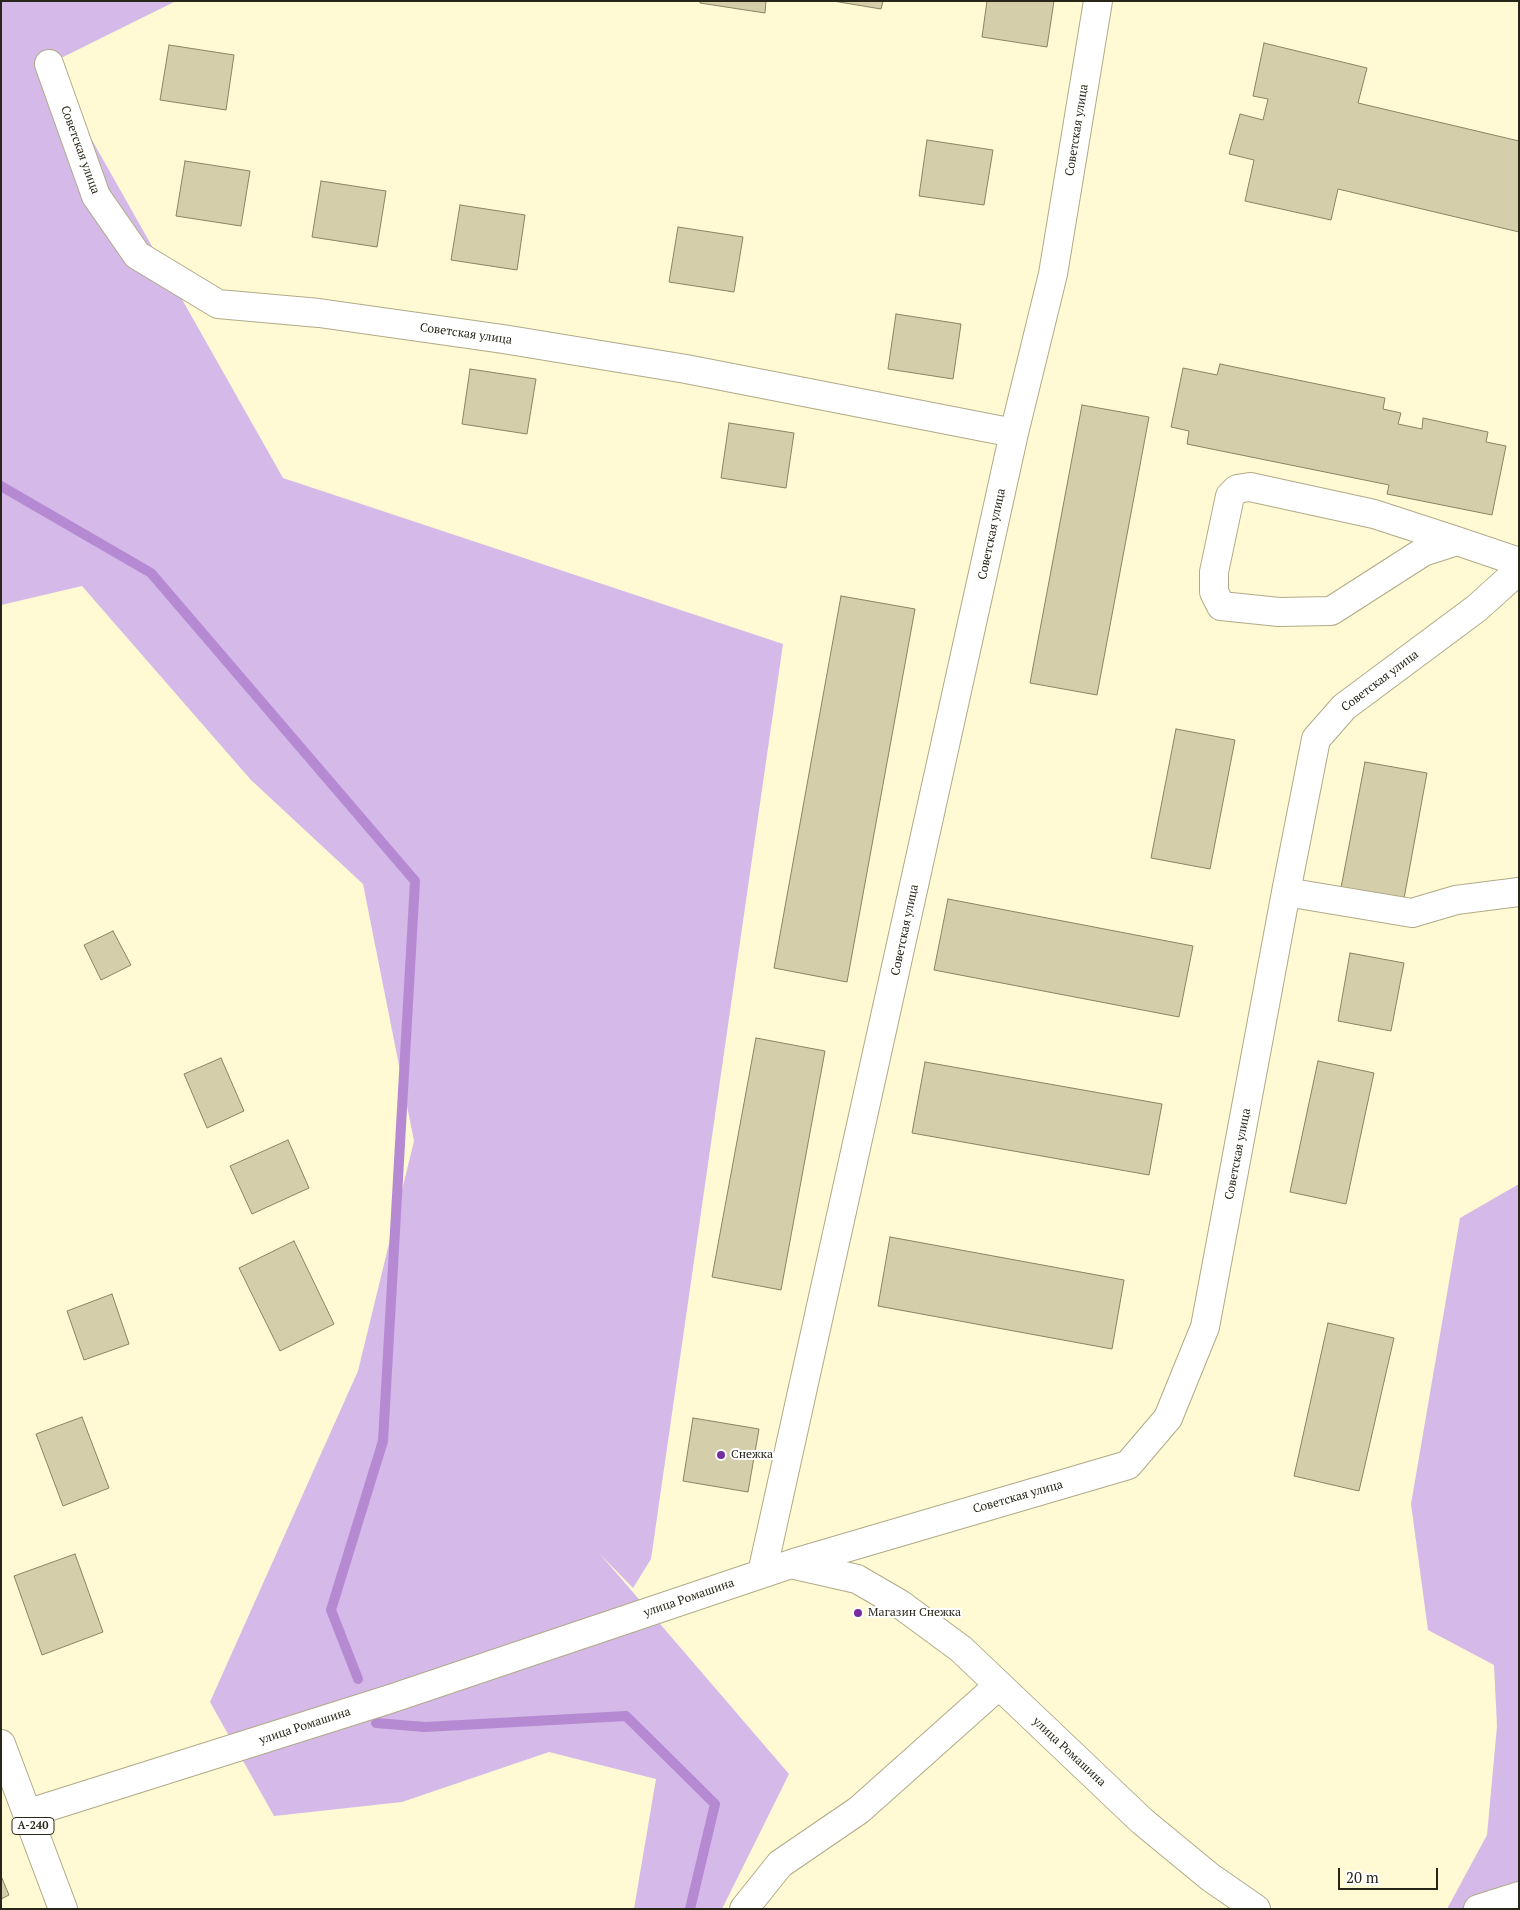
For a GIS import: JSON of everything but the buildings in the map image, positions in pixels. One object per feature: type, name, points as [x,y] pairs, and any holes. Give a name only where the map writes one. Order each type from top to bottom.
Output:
[{"type":"street","name":"Советская улица","points":[[762,1573],[1014,433],[1054,274],[1098,1]]},
{"type":"street","name":"Советская улица","points":[[49,64],[96,196],[137,255],[218,304],[319,313],[493,338],[686,369],[1014,433]]},
{"type":"street","points":[[1456,540],[1422,552],[1331,611],[1279,612],[1221,606],[1214,592],[1214,572],[1230,496],[1237,488],[1250,487],[1374,514],[1456,540],[1519,562]]},
{"type":"street","name":"Советская улица","points":[[791,1564],[1128,1465],[1168,1418],[1205,1328],[1316,739],[1344,706],[1477,608],[1519,570]]},
{"type":"street","points":[[1286,892],[1412,913],[1456,900],[1519,892]]},
{"type":"street","name":"улица Ромашина","points":[[29,1813],[390,1699],[791,1564],[857,1579],[900,1604],[960,1649],[1142,1821],[1210,1877],[1256,1909]]},
{"type":"street","points":[[744,1909],[780,1864],[859,1810],[998,1686]]},
{"type":"street","name":"А-240","points":[[1,1744],[29,1813],[63,1909]]},
{"type":"street","points":[[1478,1909],[1519,1896]]},
{"type":"shaded area","points":[[1,1],[176,1],[49,64],[283,478],[783,644],[651,1559],[633,1588],[600,1554],[789,1774],[722,1909],[634,1909],[656,1779],[549,1752],[402,1802],[274,1816],[210,1702],[358,1371],[414,1141],[363,884],[251,780],[82,586],[1,605]]},
{"type":"shaded area","points":[[1519,1184],[1519,1909],[1447,1909],[1487,1835],[1497,1726],[1494,1665],[1428,1630],[1411,1504],[1460,1218]]},
{"type":"waterway","points":[[1,486],[151,573],[415,881],[383,1441],[331,1610],[358,1679]]},
{"type":"waterway","points":[[376,1723],[425,1727],[626,1716],[715,1804],[690,1909]]},
{"type":"place","name":"Снежка","points":[[721,1455]]},
{"type":"place","name":"Магазин Снежка","points":[[858,1613]]}]
